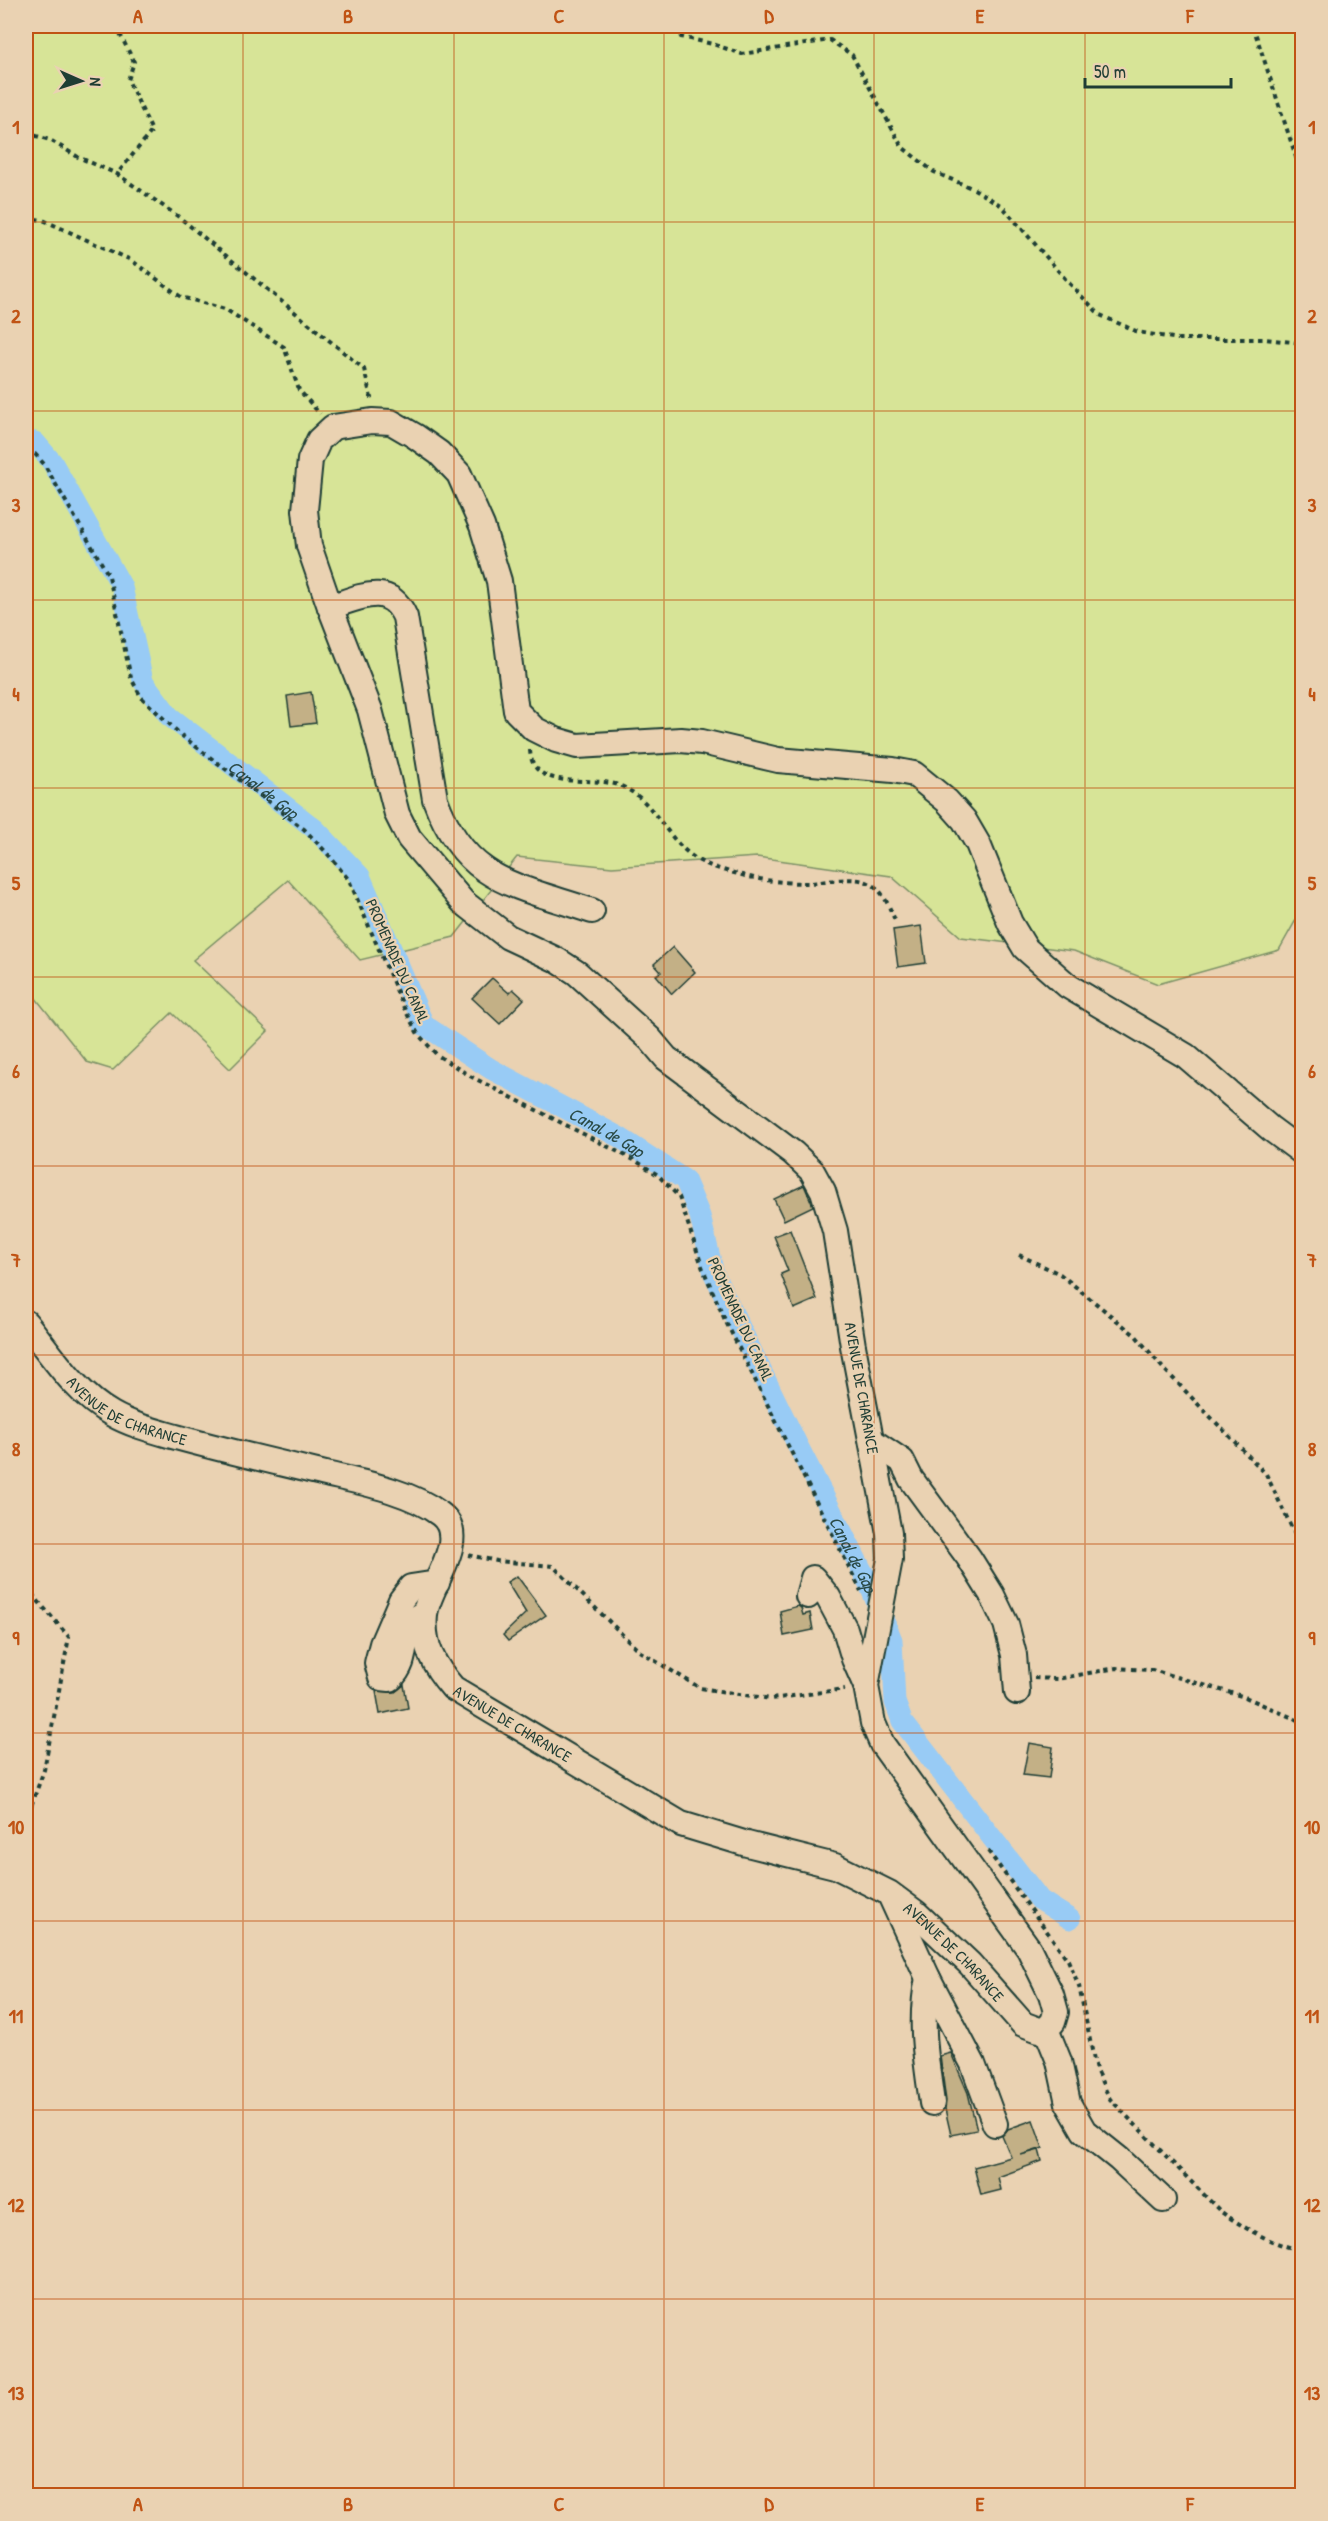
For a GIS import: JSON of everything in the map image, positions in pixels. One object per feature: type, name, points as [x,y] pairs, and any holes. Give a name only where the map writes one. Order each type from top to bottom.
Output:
[{"type":"street","points":[[333,428],[372,421],[391,422],[415,435],[439,453],[459,474],[482,526],[499,581],[516,711],[534,729],[556,740],[577,746],[681,740],[702,742],[778,760],[893,770],[914,774],[947,801],[964,820],[978,844],[1010,923],[1025,948],[1068,986],[1185,1056],[1271,1129],[1302,1152]]},
{"type":"street","name":"AVENUE DE CHARANCE","points":[[26,1323],[78,1388],[112,1414],[152,1430],[198,1443],[384,1488],[441,1514],[448,1522],[451,1536],[450,1551],[424,1612],[427,1650],[436,1669],[453,1688],[681,1824],[710,1834],[835,1866],[889,1893],[916,1913],[970,1964],[1023,2024],[1039,2030],[1053,2022],[1056,2012],[1051,1994],[1029,1949],[882,1744],[873,1723],[866,1686],[874,1601],[890,1559],[889,1533],[835,1231],[823,1191],[812,1171],[793,1153],[666,1058],[650,1039],[577,973],[557,960],[508,937],[463,903],[409,838],[398,814],[370,710],[309,546],[305,510],[310,460],[319,440],[333,428]]},
{"type":"street","points":[[330,607],[374,594],[387,596],[397,601],[402,609],[435,799],[443,821],[468,857],[480,869],[503,881],[592,911]]},
{"type":"street","points":[[872,1441],[902,1461],[911,1479],[981,1576],[1006,1624],[1014,1655],[1016,1685]]},
{"type":"street","points":[[808,1596],[813,1578],[828,1598],[845,1629],[854,1659],[866,1686]]},
{"type":"street","points":[[424,1612],[412,1621],[407,1631],[405,1654],[398,1672],[390,1679],[381,1678],[377,1663],[382,1644],[400,1600],[411,1587],[437,1583]]},
{"type":"street","points":[[889,1893],[928,1978],[973,2064],[995,2124]]},
{"type":"street","points":[[928,1978],[922,2005],[922,2034],[932,2103]]},
{"type":"street","points":[[1046,2028],[1059,2061],[1068,2103],[1084,2131],[1119,2159],[1163,2200]]},
{"type":"path","points":[[116,26],[134,62],[128,80],[152,131],[117,174]]},
{"type":"path","points":[[665,26],[681,37],[713,44],[742,54],[830,40],[852,55],[902,147],[934,172],[974,189],[1002,206],[1100,315],[1138,332],[1178,339],[1265,339],[1302,343]]},
{"type":"path","points":[[1253,26],[1299,166],[1302,169]]},
{"type":"path","points":[[26,133],[50,140],[78,157],[117,174],[179,217],[364,369],[372,396],[372,421]]},
{"type":"path","points":[[26,218],[43,220],[131,260],[181,297],[225,309],[284,347],[299,390],[333,428]]},
{"type":"path","name":"PROMENADE DU CANAL","points":[[26,452],[34,454],[44,464],[109,576],[131,678],[141,697],[181,735],[304,829],[327,853],[349,880],[404,1008],[418,1034],[437,1055],[470,1076],[636,1161],[658,1175],[679,1197],[703,1269],[724,1320],[874,1601]]},
{"type":"path","points":[[534,729],[530,742],[530,758],[542,775],[556,779],[617,784],[636,794],[654,811],[667,832],[693,857],[709,866],[776,882],[850,880],[870,883],[886,899],[895,920]]},
{"type":"path","points":[[1019,1255],[1060,1274],[1136,1336],[1162,1367],[1266,1474],[1302,1549]]},
{"type":"path","points":[[450,1551],[497,1561],[553,1566],[639,1651],[700,1688],[771,1699],[866,1686]]},
{"type":"path","points":[[26,1587],[69,1637],[44,1770],[26,1820]]},
{"type":"path","points":[[1016,1685],[1116,1668],[1152,1670],[1245,1697],[1302,1722]]},
{"type":"green space","points":[[26,26],[1302,26],[1302,909],[1279,950],[1158,984],[1074,951],[961,937],[891,876],[757,857],[612,867],[517,857],[454,937],[360,960],[288,880],[193,960],[268,1031],[230,1069],[172,1013],[113,1070],[87,1062],[26,986]]},
{"type":"building","points":[[311,692],[316,723],[291,726],[287,696]]},
{"type":"building","points":[[921,926],[926,963],[898,967],[893,930]]},
{"type":"building","points":[[673,947],[695,972],[672,994],[656,975],[661,972],[654,964]]},
{"type":"building","points":[[492,978],[509,993],[513,989],[524,999],[500,1024],[472,998]]},
{"type":"building","points":[[804,1185],[813,1206],[784,1220],[774,1199]]},
{"type":"building","points":[[790,1230],[817,1299],[794,1309],[781,1274],[788,1271],[774,1236]]},
{"type":"building","points":[[517,1576],[546,1615],[508,1641],[503,1635],[526,1613],[507,1582]]},
{"type":"building","points":[[798,1606],[803,1615],[810,1613],[813,1630],[784,1636],[780,1611]]},
{"type":"building","points":[[404,1685],[408,1708],[380,1714],[376,1691],[395,1692]]},
{"type":"building","points":[[1029,1743],[1053,1747],[1049,1778],[1023,1775]]},
{"type":"building","points":[[951,2053],[968,2093],[977,2130],[951,2135],[945,2109],[940,2056]]},
{"type":"building","points":[[1033,2120],[1043,2148],[1021,2155],[1039,2150],[1042,2161],[998,2177],[1001,2190],[981,2195],[974,2167],[1011,2157],[1002,2136],[1008,2129]]},
{"type":"waterway","name":"Canal de Gap","points":[[26,441],[35,442],[52,462],[122,587],[143,681],[169,716],[315,829],[360,876],[424,1025],[491,1069],[619,1137],[685,1180],[700,1216],[714,1274],[869,1584],[892,1640],[895,1702],[902,1721],[1040,1900],[1070,1919]]}]
